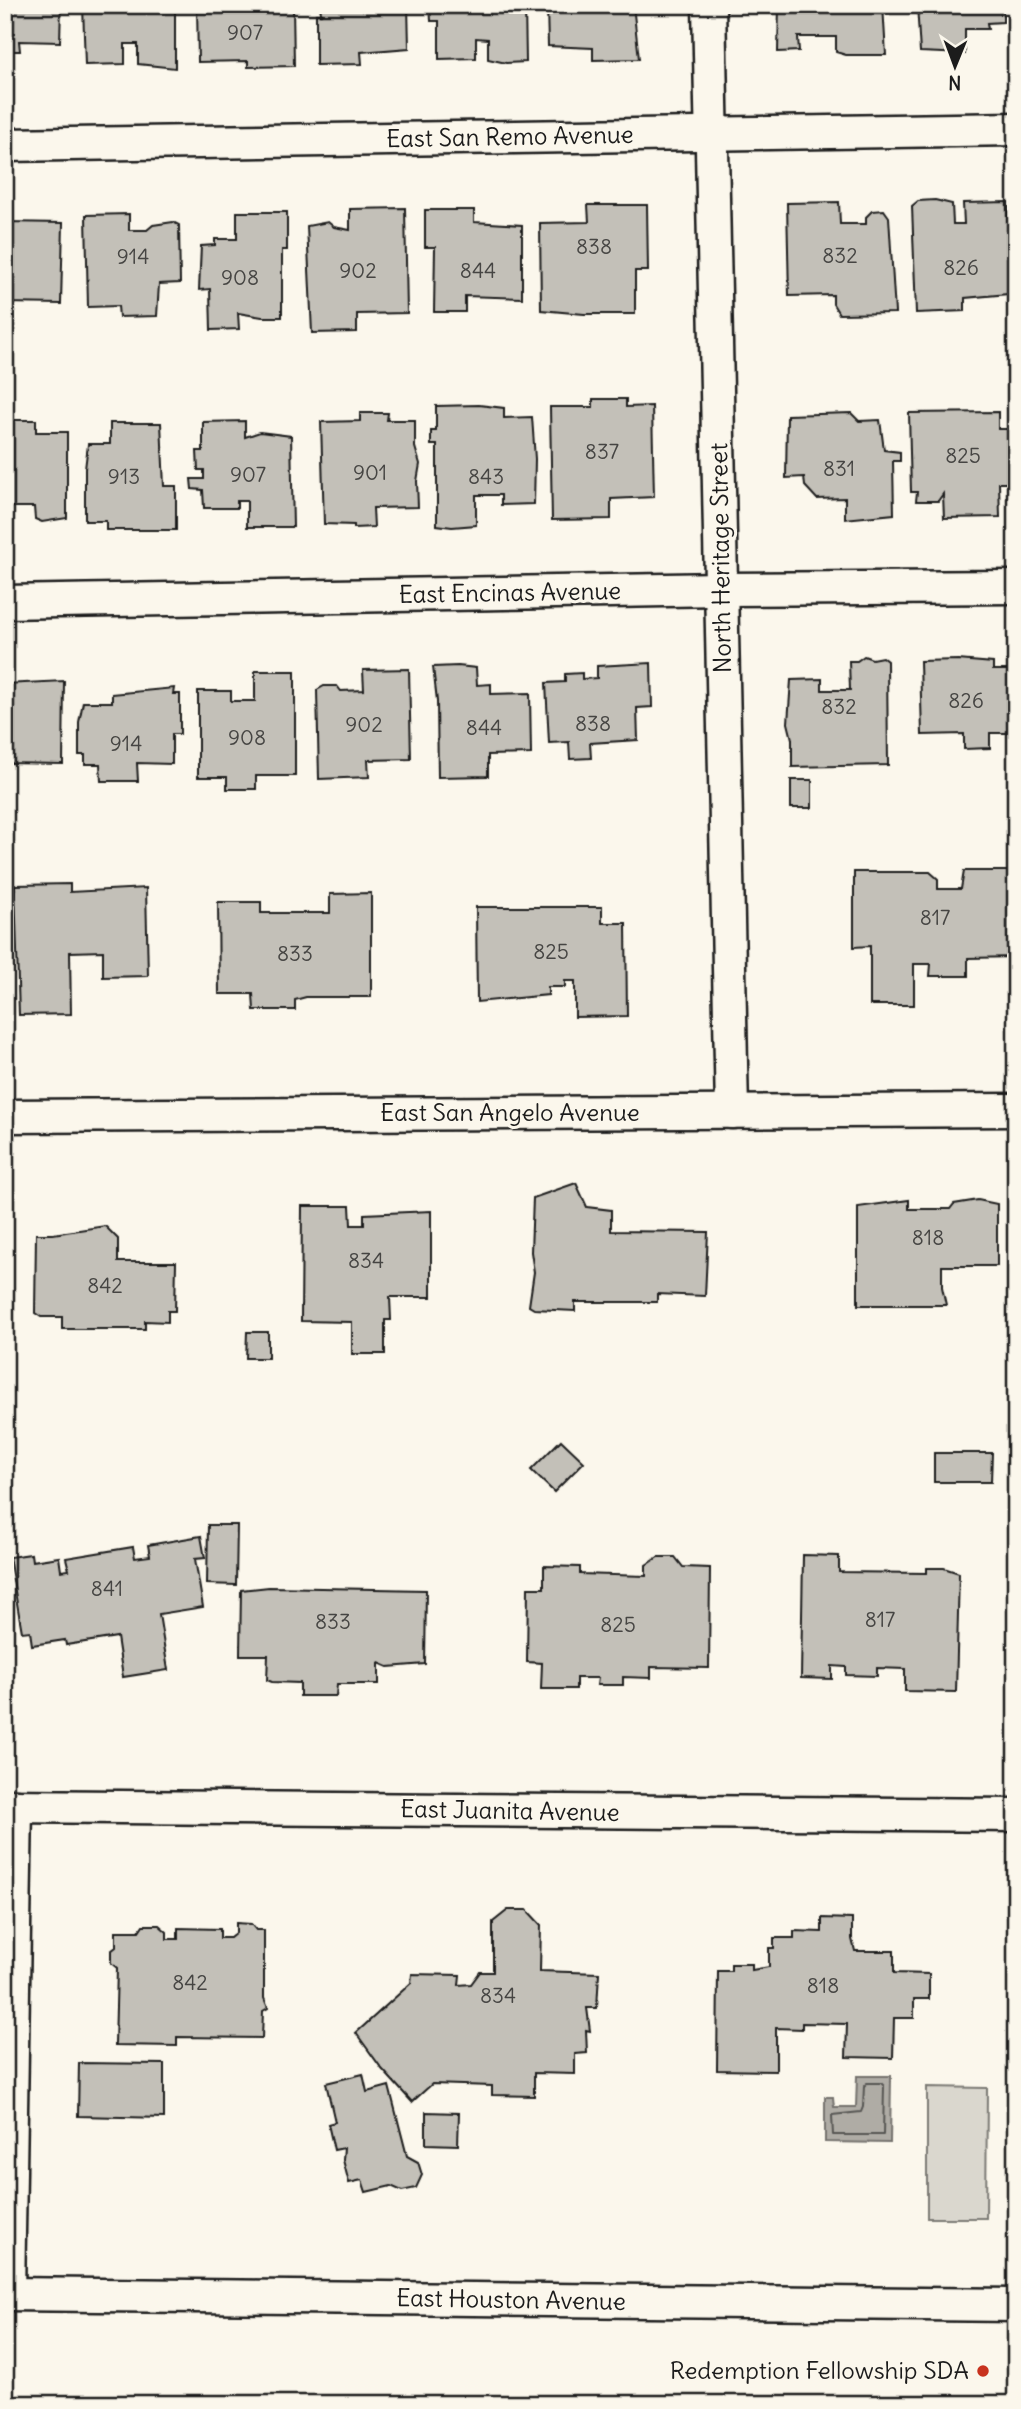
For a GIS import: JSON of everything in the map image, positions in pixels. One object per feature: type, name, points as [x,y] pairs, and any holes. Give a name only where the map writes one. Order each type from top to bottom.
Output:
[{"type":"street","name":"North Heritage Street","points":[[709,5],[732,1112]]},
{"type":"street","name":"East San Remo Avenue","points":[[5,145],[1016,129]]},
{"type":"street","name":"East Encinas Avenue","points":[[5,602],[721,589],[1016,587]]},
{"type":"street","name":"East San Angelo Avenue","points":[[5,1116],[1016,1111]]},
{"type":"street","name":"East Juanita Avenue","points":[[11,1806],[1016,1815]]},
{"type":"street","points":[[6,2294],[11,1806]]},
{"type":"street","name":"East Houston Avenue","points":[[6,2294],[1016,2305]]},
{"type":"shaded area","points":[[927,2087],[987,2088],[986,2218],[927,2218]]},
{"type":"water","points":[[857,2076],[891,2076],[890,2143],[825,2142],[825,2097],[833,2097],[834,2107],[856,2107]]},
{"type":"building","points":[[5,5],[61,5],[60,42],[19,41],[20,51],[5,51]]},
{"type":"building","points":[[83,5],[175,5],[175,68],[138,64],[138,44],[125,44],[125,64],[85,65]]},
{"type":"building","points":[[197,5],[293,5],[294,66],[248,67],[248,61],[198,62]]},
{"type":"building","points":[[320,5],[408,5],[409,48],[361,52],[362,64],[316,65],[316,14],[321,14]]},
{"type":"building","points":[[430,5],[525,5],[526,62],[506,63],[488,59],[488,39],[476,38],[476,58],[439,59],[439,21],[431,21]]},
{"type":"building","points":[[547,5],[633,5],[639,59],[593,60],[593,48],[548,46]]},
{"type":"building","points":[[779,5],[883,5],[886,55],[846,55],[836,52],[836,37],[798,37],[799,51],[778,52]]},
{"type":"building","points":[[917,5],[1003,5],[1003,22],[987,23],[988,29],[965,29],[965,54],[920,52]]},
{"type":"building","points":[[935,200],[952,204],[953,224],[964,224],[963,203],[1008,202],[1008,294],[965,298],[965,311],[916,313],[912,206],[918,201]]},
{"type":"building","points":[[839,202],[840,224],[866,224],[866,217],[872,211],[884,210],[889,217],[895,313],[839,314],[833,304],[833,295],[789,296],[787,203]]},
{"type":"building","points":[[588,205],[647,205],[648,271],[635,271],[635,314],[584,314],[541,310],[540,223],[589,222]]},
{"type":"building","points":[[405,208],[407,313],[357,314],[357,332],[312,333],[307,226],[328,222],[334,227],[350,230],[350,209]]},
{"type":"building","points":[[425,210],[474,210],[474,222],[522,225],[522,298],[465,296],[465,312],[434,312],[435,247],[425,247]]},
{"type":"building","points":[[237,212],[287,212],[287,250],[282,250],[282,317],[238,313],[239,329],[211,330],[210,289],[199,290],[201,246],[215,245],[215,239],[237,239]]},
{"type":"building","points":[[129,214],[129,230],[147,230],[153,225],[173,222],[179,225],[180,283],[159,284],[157,316],[119,317],[118,306],[88,307],[86,215]]},
{"type":"building","points":[[5,222],[63,223],[61,304],[5,303]]},
{"type":"building","points":[[593,399],[626,399],[626,407],[652,406],[654,497],[611,499],[611,519],[552,520],[550,407],[593,407]]},
{"type":"building","points":[[479,405],[504,408],[504,418],[532,417],[534,504],[501,505],[501,495],[476,495],[476,525],[437,525],[437,445],[431,445],[431,431],[436,431],[436,406]]},
{"type":"building","points":[[998,412],[998,429],[1016,429],[1016,483],[999,483],[1000,517],[944,518],[943,494],[938,501],[916,501],[917,492],[911,492],[909,413]]},
{"type":"building","points":[[360,413],[388,413],[387,420],[415,420],[415,447],[420,464],[417,481],[418,507],[373,508],[374,527],[354,528],[354,525],[324,524],[321,422],[360,421]]},
{"type":"building","points":[[851,413],[859,421],[880,420],[884,450],[900,452],[900,461],[893,461],[894,514],[845,519],[845,498],[817,499],[805,486],[804,477],[786,478],[787,415]]},
{"type":"building","points":[[5,420],[36,420],[36,432],[67,432],[67,518],[42,522],[35,519],[34,507],[9,507],[9,532],[5,532]]},
{"type":"building","points":[[245,421],[245,437],[260,432],[291,436],[293,527],[247,527],[247,501],[237,501],[237,508],[204,508],[203,490],[192,489],[191,479],[204,479],[204,470],[198,470],[197,451],[203,451],[203,422]]},
{"type":"building","points":[[110,423],[161,423],[164,486],[176,486],[176,530],[106,530],[106,521],[85,521],[88,444],[110,444]]},
{"type":"building","points":[[864,656],[872,659],[882,657],[887,661],[888,765],[792,767],[792,739],[788,723],[791,680],[822,679],[822,690],[850,690],[849,661],[857,661]]},
{"type":"building","points":[[920,661],[993,663],[993,670],[1010,670],[1011,733],[990,733],[990,748],[964,749],[964,734],[922,735]]},
{"type":"building","points":[[651,663],[652,707],[637,708],[638,740],[590,743],[591,758],[570,759],[569,742],[549,743],[546,683],[565,682],[565,674],[582,673],[582,679],[597,678],[597,666]]},
{"type":"building","points":[[433,667],[476,668],[477,685],[491,684],[491,694],[530,693],[531,754],[488,755],[488,776],[438,777],[437,701]]},
{"type":"building","points":[[409,669],[411,759],[368,760],[369,777],[319,779],[317,690],[324,686],[337,686],[341,691],[364,690],[363,670]]},
{"type":"building","points":[[255,671],[295,671],[295,776],[256,776],[256,789],[227,789],[227,777],[198,777],[198,691],[231,691],[231,701],[255,701]]},
{"type":"building","points":[[64,681],[63,764],[5,763],[5,684]]},
{"type":"building","points":[[174,688],[173,694],[180,694],[180,734],[172,734],[172,764],[137,763],[138,781],[101,781],[100,764],[85,764],[85,755],[79,755],[79,722],[83,702],[112,702],[112,694]]},
{"type":"building","points":[[791,780],[812,780],[812,808],[791,808]]},
{"type":"building","points":[[964,871],[1016,871],[1016,957],[968,958],[968,976],[930,976],[931,964],[914,964],[914,1005],[870,1005],[870,946],[854,947],[854,872],[930,872],[938,879],[938,889],[961,889]]},
{"type":"building","points":[[70,884],[70,892],[146,888],[148,976],[103,977],[103,951],[70,952],[71,1014],[19,1015],[15,885]]},
{"type":"building","points":[[371,893],[371,997],[306,997],[295,1000],[295,1010],[254,1010],[253,994],[219,994],[218,902],[261,902],[261,913],[330,913],[330,894]]},
{"type":"building","points":[[476,907],[602,907],[602,923],[626,923],[627,1016],[575,1017],[575,981],[565,981],[565,987],[548,987],[548,995],[477,1002]]},
{"type":"building","points":[[576,1183],[587,1207],[611,1210],[611,1231],[708,1232],[705,1296],[657,1294],[657,1302],[575,1302],[575,1311],[534,1309],[529,1306],[534,1272],[531,1252],[533,1198]]},
{"type":"building","points":[[909,1200],[909,1209],[950,1209],[954,1204],[978,1200],[997,1204],[997,1266],[942,1266],[942,1287],[946,1305],[858,1305],[858,1207]]},
{"type":"building","points":[[302,1206],[350,1206],[351,1225],[364,1225],[364,1214],[431,1211],[431,1297],[390,1297],[391,1320],[385,1320],[385,1354],[352,1354],[352,1322],[301,1321]]},
{"type":"building","points":[[105,1226],[118,1239],[118,1262],[176,1262],[175,1311],[168,1311],[168,1322],[145,1321],[145,1329],[62,1329],[62,1317],[41,1317],[35,1313],[36,1234]]},
{"type":"building","points":[[247,1332],[268,1332],[268,1358],[246,1358]]},
{"type":"building","points":[[561,1440],[584,1462],[554,1492],[531,1470]]},
{"type":"building","points":[[934,1453],[992,1453],[991,1482],[934,1482]]},
{"type":"building","points":[[208,1525],[237,1525],[236,1585],[207,1584]]},
{"type":"building","points":[[201,1536],[205,1558],[195,1559],[203,1607],[159,1614],[168,1670],[123,1677],[117,1637],[66,1645],[65,1640],[32,1645],[30,1631],[22,1632],[9,1557],[31,1554],[32,1561],[59,1557],[61,1571],[69,1570],[66,1558],[133,1547],[135,1558],[150,1556],[148,1545]]},
{"type":"building","points":[[803,1555],[839,1556],[839,1572],[927,1573],[927,1568],[944,1568],[959,1573],[956,1692],[905,1691],[905,1669],[877,1668],[877,1676],[846,1675],[846,1667],[832,1666],[832,1679],[801,1678]]},
{"type":"building","points":[[658,1557],[675,1557],[683,1567],[710,1568],[709,1668],[651,1667],[651,1678],[623,1677],[623,1685],[597,1685],[598,1678],[576,1678],[576,1689],[541,1689],[542,1663],[527,1662],[528,1588],[544,1588],[544,1566],[580,1567],[580,1574],[646,1576],[646,1565]]},
{"type":"building","points":[[269,1587],[426,1590],[425,1664],[388,1667],[379,1663],[379,1684],[337,1684],[336,1696],[300,1696],[300,1683],[267,1680],[268,1655],[240,1655],[241,1590]]},
{"type":"building","points":[[508,1910],[527,1910],[541,1925],[540,1971],[599,1973],[597,2008],[587,2008],[590,2031],[586,2030],[587,2053],[575,2054],[575,2074],[534,2073],[534,2096],[492,2095],[492,2086],[432,2084],[412,2102],[382,2069],[356,2033],[411,1983],[412,1974],[460,1975],[459,1985],[471,1984],[480,1972],[493,1972],[493,1922]]},
{"type":"building","points":[[822,1918],[852,1919],[855,1951],[894,1951],[894,1973],[929,1974],[929,1999],[914,1999],[914,2018],[894,2018],[893,2058],[846,2057],[847,2024],[802,2023],[802,2029],[776,2028],[776,2071],[717,2070],[718,1971],[731,1971],[731,1964],[752,1964],[752,1970],[769,1967],[769,1948],[774,1948],[774,1938],[794,1938],[794,1931],[822,1932]]},
{"type":"building","points":[[236,1923],[251,1924],[256,1930],[264,1930],[264,1998],[268,2008],[263,2011],[262,2038],[177,2037],[177,2046],[115,2045],[117,1968],[111,1963],[111,1951],[116,1947],[116,1931],[139,1931],[143,1925],[159,1925],[167,1932],[167,1939],[178,1939],[178,1928],[220,1929],[220,1938],[230,1938],[236,1933]]},
{"type":"building","points":[[79,2063],[164,2064],[164,2118],[78,2116]]},
{"type":"building","points":[[363,2074],[367,2092],[389,2086],[407,2156],[418,2162],[422,2175],[416,2188],[402,2191],[391,2186],[366,2192],[362,2180],[349,2183],[343,2160],[344,2148],[334,2150],[328,2124],[335,2122],[326,2083]]},
{"type":"building","points":[[426,2112],[459,2113],[458,2145],[426,2144]]},
{"type":"place","name":"Redemption Fellowship SDA","points":[[983,2371]]}]
